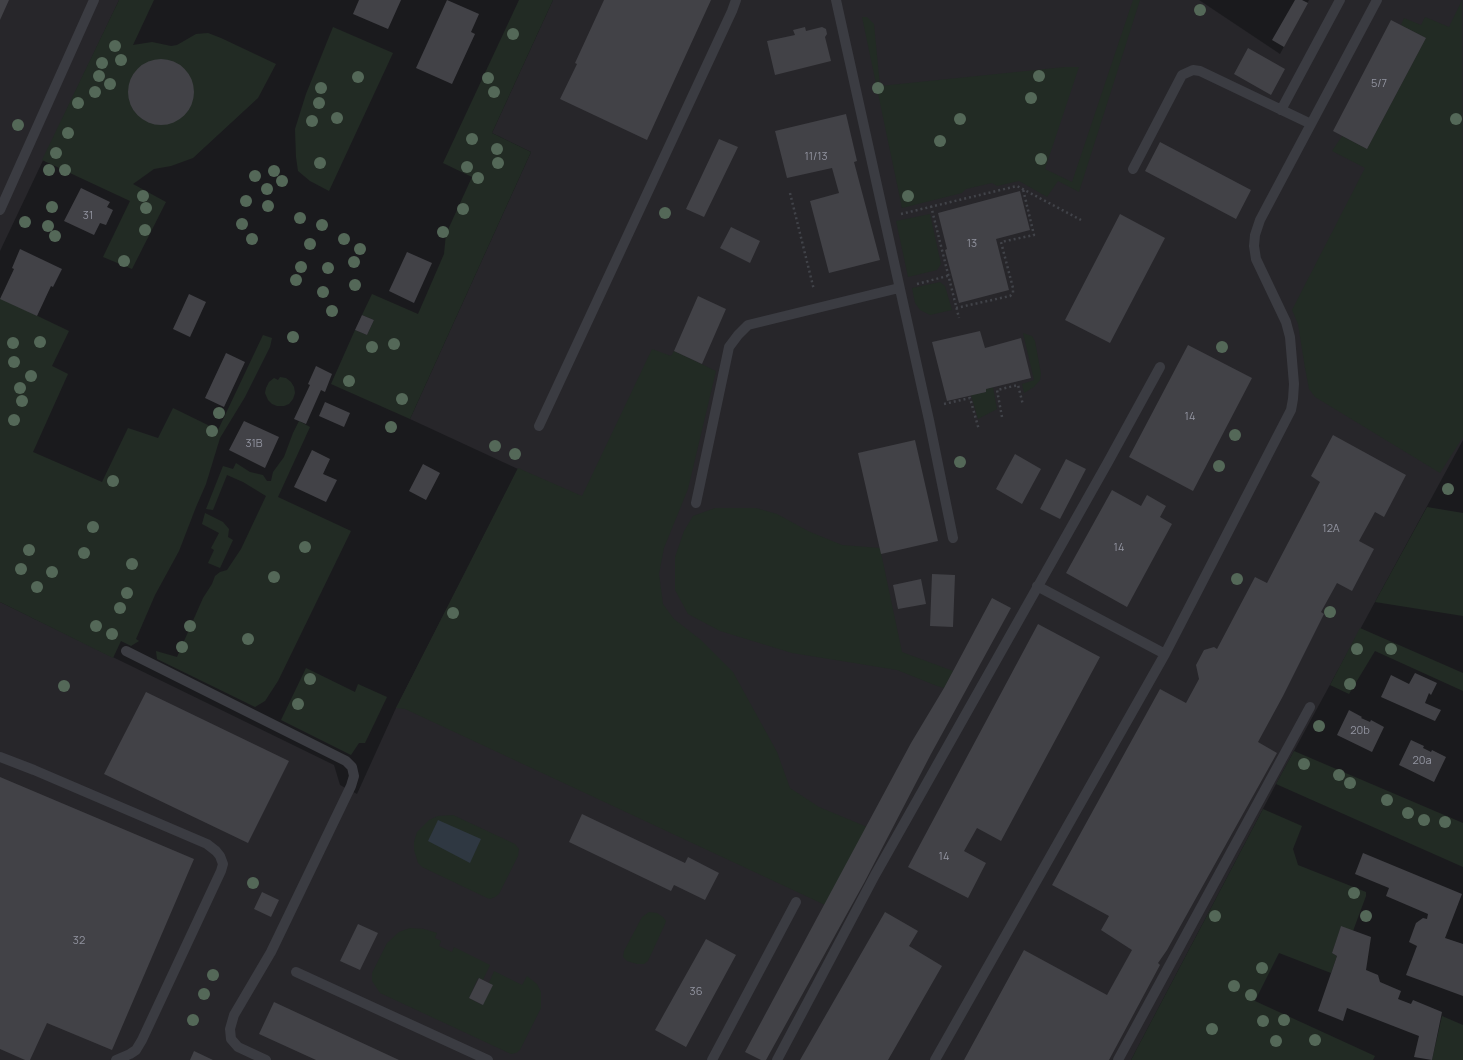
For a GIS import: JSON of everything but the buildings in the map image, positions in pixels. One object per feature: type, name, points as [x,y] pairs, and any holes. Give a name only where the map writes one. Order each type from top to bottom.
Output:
[{"type":"lane","points":[[0,210],[94,0]]},
{"type":"lane","points":[[539,426],[736,0]]},
{"type":"lane","points":[[836,0],[926,408],[953,538]]},
{"type":"lane","points":[[1281,110],[1340,0]]},
{"type":"lane","points":[[935,1060],[1165,654],[1291,410],[1294,384],[1290,337],[1286,322],[1256,259],[1254,246],[1255,235],[1260,220],[1377,0]]},
{"type":"lane","points":[[1134,169],[1182,75],[1193,70],[1311,124]]},
{"type":"lane","points":[[696,503],[729,347],[738,335],[748,325],[899,288]]},
{"type":"lane","points":[[777,1060],[875,875],[1160,367]]},
{"type":"lane","points":[[1037,586],[1165,654]]},
{"type":"lane","points":[[126,651],[339,757],[352,767],[354,776],[351,786],[271,952],[234,1015],[230,1029],[231,1039],[238,1047],[266,1060]]},
{"type":"lane","points":[[1118,1060],[1310,708]]},
{"type":"lane","points":[[0,758],[34,770],[207,844],[220,856],[223,864],[221,871],[142,1040],[136,1050],[116,1060]]},
{"type":"lane","points":[[712,1060],[796,902]]},
{"type":"lane","points":[[296,972],[488,1060]]},
{"type":"path","points":[[899,214],[1017,186],[1081,220]]},
{"type":"path","points":[[956,308],[1010,296],[1013,293],[1001,242],[1034,235],[1023,189]]},
{"type":"path","points":[[790,193],[818,308]]},
{"type":"path","points":[[931,206],[950,276],[959,318]]},
{"type":"path","points":[[899,288],[950,276]]},
{"type":"path","points":[[1002,417],[997,390],[1018,385],[1023,405]]},
{"type":"path","points":[[926,408],[970,398],[979,430]]},
{"type":"shaded area","points":[[0,0],[119,0],[0,251]]},
{"type":"shaded area","points":[[119,0],[154,0],[133,45],[152,42],[171,46],[177,45],[196,34],[208,33],[276,64],[258,98],[193,158],[171,166],[154,169],[133,184],[166,202],[132,269],[103,257],[130,201],[42,160]]},
{"type":"shaded area","points":[[519,0],[553,0],[492,133],[531,152],[410,419],[331,384],[355,330],[367,335],[374,320],[362,315],[372,294],[418,314],[444,254],[446,234],[472,177],[443,163]]},
{"type":"shaded area","points":[[553,0],[1199,0],[1280,54],[1309,0],[1463,0],[1463,440],[1276,784],[1131,1060],[0,1060],[0,602],[334,765],[340,785],[357,794],[396,708],[518,469],[410,419],[531,152],[492,133]]},
{"type":"shaded area","points":[[1133,0],[1140,0],[1079,192],[1058,181],[1047,197],[1019,181],[997,186],[992,183],[966,189],[962,193],[902,208],[862,17],[867,17],[874,24],[880,86],[1065,67],[1079,67],[1045,169],[1072,182]]},
{"type":"shaded area","points":[[1462,0],[1463,437],[1440,473],[1315,397],[1309,389],[1298,324],[1292,310],[1365,168],[1332,151],[1342,136],[1367,149],[1426,38],[1401,25],[1404,18],[1421,25],[1425,17],[1449,27]]},
{"type":"shaded area","points":[[333,27],[393,53],[329,191],[310,181],[298,171],[295,129],[306,94]]},
{"type":"shaded area","points":[[930,214],[941,264],[937,270],[908,277],[896,221]]},
{"type":"shaded area","points":[[940,282],[945,286],[952,310],[930,315],[920,310],[915,303],[912,288]]},
{"type":"shaded area","points":[[0,298],[69,331],[52,366],[68,374],[33,452],[102,482],[128,428],[158,438],[173,408],[218,430],[263,335],[272,338],[270,347],[245,397],[220,438],[206,484],[179,551],[155,595],[136,639],[139,641],[131,646],[121,641],[113,658],[0,602]]},
{"type":"shaded area","points":[[1023,333],[1032,336],[1035,341],[1041,374],[1040,380],[1034,387],[1024,393],[1022,384],[1034,380]]},
{"type":"shaded area","points":[[652,349],[671,356],[674,351],[716,371],[688,489],[664,548],[659,574],[663,604],[674,619],[701,640],[733,672],[777,752],[790,788],[819,807],[867,827],[825,905],[405,709],[396,708],[518,468],[582,496]]},
{"type":"shaded area","points":[[280,377],[286,378],[291,382],[295,393],[289,404],[284,406],[272,404],[268,400],[265,393],[269,382],[274,378],[278,380]]},
{"type":"shaded area","points":[[993,387],[997,409],[978,419],[971,395],[986,392],[986,389]]},
{"type":"shaded area","points":[[299,421],[310,427],[278,497],[351,531],[278,681],[265,701],[255,707],[157,659],[156,651],[177,657],[203,598],[215,576],[220,572],[227,570],[241,549],[266,496],[243,482],[227,475],[213,510],[206,509],[223,466],[233,469],[236,463],[250,472],[263,475],[267,481],[271,481],[273,472],[284,457]]},
{"type":"shaded area","points":[[1427,507],[1463,513],[1463,616],[1375,602]]},
{"type":"shaded area","points":[[715,508],[756,508],[777,514],[808,531],[842,545],[880,548],[902,652],[953,671],[944,688],[897,670],[792,653],[720,631],[688,614],[675,590],[675,557],[684,531],[693,516]]},
{"type":"shaded area","points":[[205,513],[223,522],[229,529],[228,537],[233,540],[220,568],[208,563],[214,550],[211,548],[219,533],[202,524]]},
{"type":"shaded area","points":[[1360,628],[1463,673],[1463,691],[1375,651],[1349,694],[1330,685]]},
{"type":"shaded area","points":[[306,668],[355,692],[358,684],[387,697],[365,743],[359,743],[351,755],[281,720]]},
{"type":"shaded area","points":[[1294,751],[1463,823],[1463,867],[1276,784]]},
{"type":"shaded area","points":[[1263,809],[1302,826],[1293,849],[1298,865],[1366,892],[1366,896],[1353,931],[1341,927],[1332,953],[1337,956],[1331,973],[1279,953],[1255,1001],[1375,1056],[1373,1060],[1131,1060]]},
{"type":"shaded area","points":[[453,815],[515,844],[519,849],[518,856],[499,894],[495,897],[490,899],[487,898],[422,867],[418,863],[414,850],[414,842],[417,832],[429,820],[438,816]]},
{"type":"shaded area","points":[[438,820],[481,839],[470,863],[428,841]]},
{"type":"shaded area","points":[[649,912],[657,913],[663,917],[666,921],[665,924],[648,961],[644,964],[637,964],[627,961],[623,957],[624,951],[642,917]]},
{"type":"shaded area","points":[[410,928],[424,929],[437,933],[435,938],[441,941],[439,946],[452,952],[454,947],[490,965],[483,980],[478,978],[469,998],[482,1005],[493,985],[489,983],[494,971],[522,985],[527,976],[537,984],[541,992],[541,1008],[520,1050],[511,1054],[380,993],[372,981],[372,973],[387,943],[399,932]]},
{"type":"shaded area","points":[[1442,1016],[1463,1025],[1463,1060],[1432,1060]]}]
